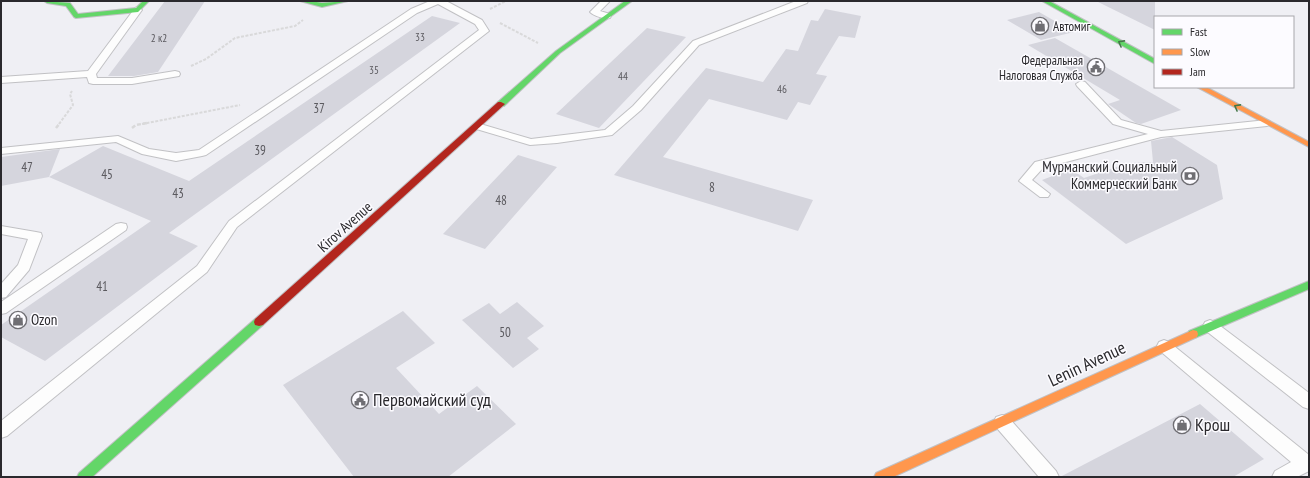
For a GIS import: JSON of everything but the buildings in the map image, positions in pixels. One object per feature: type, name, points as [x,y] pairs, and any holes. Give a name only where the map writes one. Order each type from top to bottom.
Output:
[{"type":"main road","points":[[46,1],[70,2],[76,16],[138,10],[146,1]]},
{"type":"main road","points":[[304,1],[322,4],[345,1]]},
{"type":"main road","name":"Kirov Avenue","points":[[83,477],[298,288],[558,52],[629,1]]},
{"type":"main road","points":[[1045,1],[1154,61]]},
{"type":"main road","points":[[1203,88],[1309,145]]},
{"type":"main road","name":"Lenin Avenue","points":[[880,477],[1164,346],[1309,285]]},
{"type":"lane","points":[[1,151],[118,139],[146,152],[176,157],[202,153],[414,11],[438,1],[479,22],[484,31],[233,224],[202,269],[1,431]]},
{"type":"lane","points":[[606,1],[594,12],[607,16]]},
{"type":"lane","points":[[478,126],[530,142],[608,134],[636,108],[696,43],[804,1]]},
{"type":"lane","points":[[1,80],[91,74],[138,10]]},
{"type":"lane","points":[[91,74],[93,81],[132,81],[174,74]]},
{"type":"lane","points":[[1081,84],[1117,122],[1161,134]]},
{"type":"lane","points":[[1044,194],[1025,180],[1038,165],[1161,134],[1267,123]]},
{"type":"lane","points":[[1,309],[121,227]]},
{"type":"lane","points":[[1,230],[36,236],[24,268],[1,293]]},
{"type":"lane","points":[[1210,326],[1309,402]]},
{"type":"lane","points":[[1164,346],[1307,463],[1282,477]]},
{"type":"lane","points":[[1002,422],[1050,477]]},
{"type":"path","points":[[492,8],[506,1]]},
{"type":"path","points":[[174,74],[206,58],[235,38],[295,26],[322,4]]},
{"type":"path","points":[[496,20],[558,52]]},
{"type":"path","points":[[55,130],[73,105],[70,94],[74,87]]},
{"type":"path","points":[[118,139],[136,125],[241,105]]},
{"type":"traffic: fast","points":[[47,1],[68,4],[76,16],[138,10],[146,1]]},
{"type":"traffic: fast","points":[[303,1],[322,5],[345,1]]},
{"type":"traffic: fast","points":[[501,104],[558,52],[629,1]]},
{"type":"traffic: fast","points":[[1045,1],[1154,61]]},
{"type":"traffic: fast","points":[[1193,334],[1309,285]]},
{"type":"traffic: fast","points":[[83,477],[259,322]]},
{"type":"traffic: slow","points":[[1203,88],[1309,145]]},
{"type":"traffic: slow","points":[[880,477],[1193,334]]},
{"type":"traffic: jam","points":[[259,322],[501,104]]},
{"type":"place","name":"Автомиг","points":[[1040,26]]},
{"type":"place","name":"Федеральная Налоговая Служба","points":[[1096,67]]},
{"type":"place","name":"Мурманский Социальный Коммерческий Банк","points":[[1190,176]]},
{"type":"place","name":"Ozon","points":[[18,320]]},
{"type":"place","name":"Первомайский суд","points":[[360,400]]},
{"type":"place","name":"Крош","points":[[1182,425]]}]
